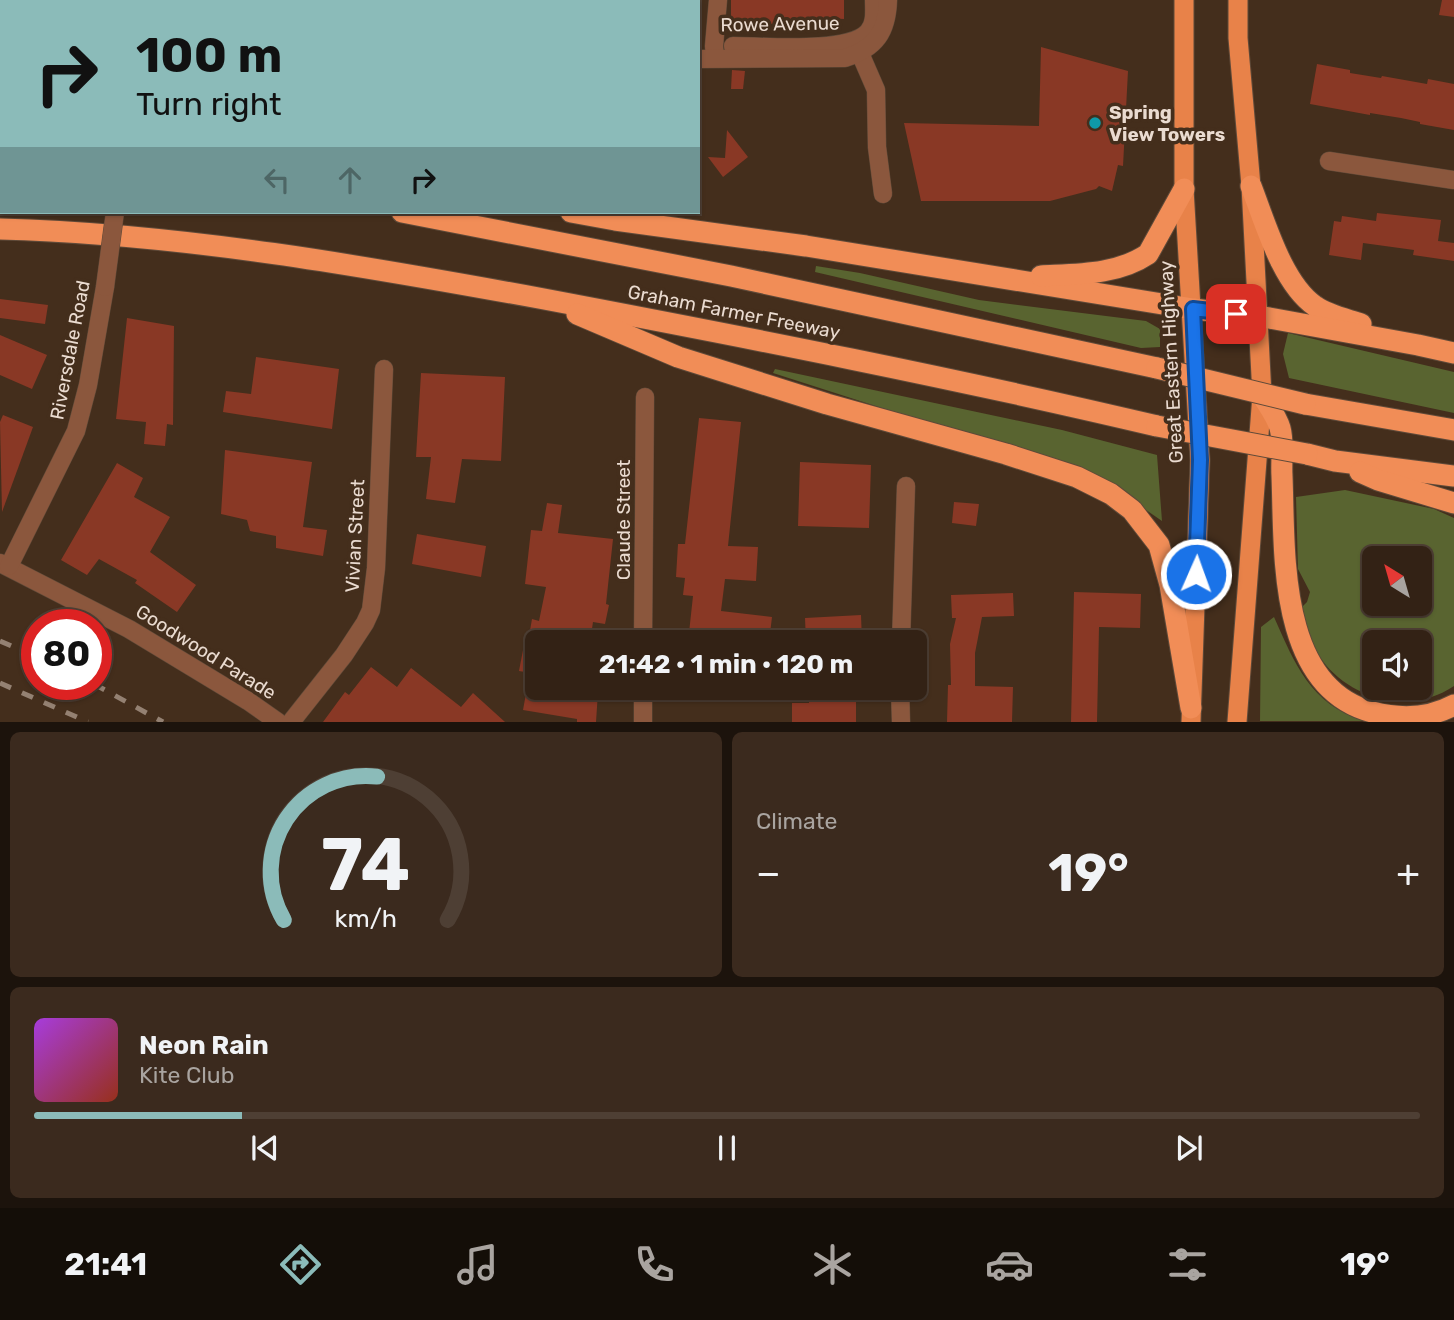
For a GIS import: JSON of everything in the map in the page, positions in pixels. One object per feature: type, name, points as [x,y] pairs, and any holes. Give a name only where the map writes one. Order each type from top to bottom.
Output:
[{"type":"highway","name":"Great Eastern Highway","points":[[1184,0],[1184,189],[1200,460],[1191,715]]},
{"type":"highway","points":[[1237,722],[1262,395],[1251,186],[1238,38],[1238,0]]},
{"type":"highway","points":[[1251,186],[1276,248],[1300,292],[1316,307],[1418,345]]},
{"type":"highway","points":[[997,277],[1089,274],[1142,258],[1148,254],[1184,189]]},
{"type":"highway","name":"Graham Farmer Freeway","points":[[412,214],[731,276],[1157,368],[1305,404],[1454,430]]},
{"type":"highway","points":[[582,214],[806,246],[1193,309],[1258,316],[1454,353]]},
{"type":"highway","name":"Graham Farmer Freeway","points":[[0,229],[56,230],[170,240],[293,255],[423,276],[830,354],[1026,395],[1157,426],[1335,461],[1454,476]]},
{"type":"highway","points":[[543,299],[678,357],[827,404],[1006,454],[1077,477],[1111,494],[1132,510],[1159,545],[1170,585],[1191,715]]},
{"type":"highway","points":[[1262,395],[1280,428],[1283,543],[1288,596],[1310,663],[1330,689],[1360,709],[1396,718],[1440,713],[1454,705]]},
{"type":"highway","points":[[1335,461],[1378,480],[1454,503]]},
{"type":"street","points":[[706,53],[718,0]]},
{"type":"street","name":"Rowe Avenue","points":[[858,47],[874,20],[874,0]]},
{"type":"street","name":"Rowe Avenue","points":[[706,53],[833,59],[858,47],[873,44],[881,34],[888,14],[888,0]]},
{"type":"street","points":[[858,47],[876,90],[877,147],[883,194]]},
{"type":"street","points":[[1329,161],[1454,180]]},
{"type":"street","name":"Riversdale Road","points":[[4,564],[76,430],[88,385],[115,214]]},
{"type":"street","name":"Vivian Street","points":[[291,722],[344,655],[371,610],[376,568],[384,369]]},
{"type":"street","name":"Claude Street","points":[[643,630],[645,397]]},
{"type":"street","points":[[901,630],[906,486]]},
{"type":"street","name":"Goodwood Parade","points":[[4,564],[129,629],[278,722]]},
{"type":"street","points":[[643,700],[643,722]]},
{"type":"street","points":[[900,700],[901,722]]},
{"type":"green space","points":[[816,266],[860,273],[979,300],[1146,321],[1160,329],[1160,347],[1141,348],[815,272]]},
{"type":"green space","points":[[1288,333],[1454,372],[1454,413],[1289,378],[1283,354]]},
{"type":"green space","points":[[775,369],[1062,430],[1157,455],[1162,521],[1107,483],[773,373]]},
{"type":"green space","points":[[1345,490],[1434,509],[1454,518],[1454,686],[1432,696],[1432,630],[1362,630],[1362,692],[1334,674],[1311,642],[1299,610],[1307,602],[1310,592],[1298,569],[1296,497]]},
{"type":"green space","points":[[1274,617],[1297,666],[1317,693],[1345,714],[1364,721],[1260,721],[1261,627]]},
{"type":"building","points":[[731,0],[844,0],[844,19],[825,18],[825,24],[731,24]]},
{"type":"building","points":[[1442,0],[1454,0],[1454,17],[1439,15]]},
{"type":"building","points":[[1041,47],[1128,71],[1123,166],[1118,165],[1112,191],[1099,186],[1050,201],[921,201],[904,123],[1039,126]]},
{"type":"building","points":[[1317,64],[1381,78],[1382,76],[1427,84],[1428,79],[1454,84],[1454,130],[1401,118],[1310,104]]},
{"type":"building","points":[[732,70],[745,71],[743,89],[731,89]]},
{"type":"building","points":[[727,130],[748,157],[723,177],[708,157],[725,158]]},
{"type":"building","points":[[1377,213],[1441,220],[1438,241],[1454,243],[1454,261],[1413,255],[1414,250],[1363,243],[1361,260],[1329,255],[1334,221],[1341,222],[1342,216],[1376,221]]},
{"type":"building","points":[[0,299],[48,305],[45,324],[0,318]]},
{"type":"building","points":[[127,318],[174,326],[173,425],[167,424],[165,446],[144,444],[146,422],[116,419]]},
{"type":"building","points":[[0,335],[47,355],[32,389],[0,375]]},
{"type":"building","points":[[256,357],[339,369],[332,429],[223,412],[226,391],[251,394]]},
{"type":"building","points":[[421,373],[505,377],[501,461],[462,459],[455,503],[426,499],[431,457],[416,457]]},
{"type":"building","points":[[3,415],[33,427],[2,512],[0,422]]},
{"type":"building","points":[[699,418],[741,422],[728,546],[758,547],[756,581],[725,579],[721,611],[772,617],[770,630],[689,630],[693,596],[683,595],[685,578],[676,577],[678,544],[685,544]]},
{"type":"building","points":[[225,450],[312,462],[303,527],[327,530],[323,556],[276,548],[276,536],[250,531],[247,520],[221,514]]},
{"type":"building","points":[[800,462],[871,465],[869,528],[798,526]]},
{"type":"building","points":[[117,463],[143,478],[134,497],[170,517],[150,552],[196,585],[177,612],[135,583],[137,580],[99,559],[87,575],[61,560]]},
{"type":"building","points":[[954,502],[979,504],[976,526],[952,523]]},
{"type":"building","points":[[547,503],[562,505],[558,533],[613,539],[606,604],[609,605],[605,624],[593,622],[592,630],[530,630],[532,619],[539,621],[546,587],[525,584],[531,530],[542,531]]},
{"type":"building","points":[[417,534],[486,546],[481,577],[412,564]]},
{"type":"building","points":[[1074,592],[1141,594],[1140,628],[1099,627],[1097,722],[1071,722]]},
{"type":"building","points":[[1013,593],[1014,616],[982,617],[975,653],[975,686],[1013,687],[1012,722],[947,722],[948,685],[951,685],[950,644],[956,618],[952,618],[951,595]]},
{"type":"building","points":[[861,615],[862,630],[806,630],[805,618]]},
{"type":"building","points":[[523,650],[525,650],[525,672],[519,671]]},
{"type":"building","points":[[371,667],[397,687],[411,668],[461,707],[473,693],[505,722],[323,722],[345,692],[349,695]]},
{"type":"building","points":[[525,699],[597,700],[596,722],[577,722],[577,719],[523,710]]},
{"type":"building","points":[[809,700],[865,701],[856,701],[856,722],[792,722],[792,703],[809,703]]},
{"type":"railway","points":[[0,641],[21,650]]},
{"type":"railway","points":[[0,683],[88,722]]},
{"type":"railway","points":[[112,694],[163,722]]},
{"type":"place","name":"Spring View Towers","points":[[1095,123]]},
{"type":"route","points":[[1196,574],[1200,460],[1193,309],[1236,314]]}]
